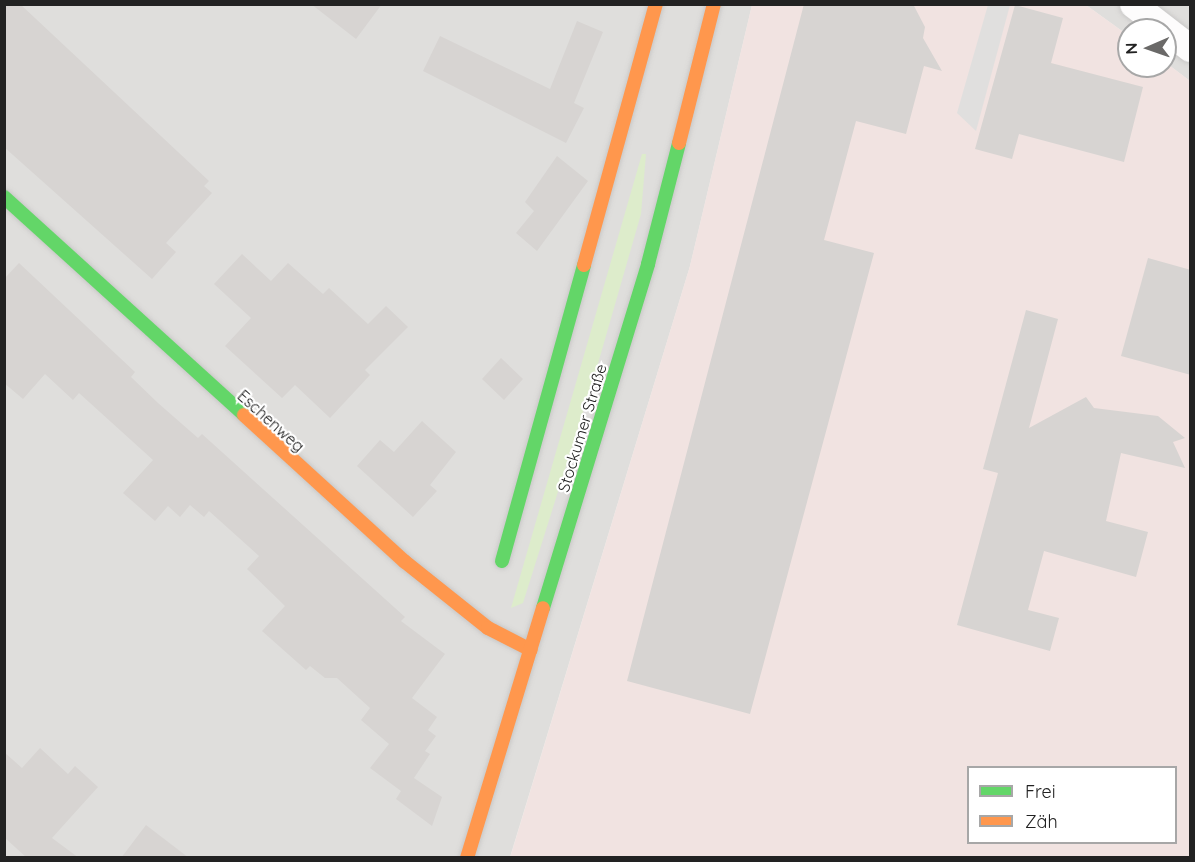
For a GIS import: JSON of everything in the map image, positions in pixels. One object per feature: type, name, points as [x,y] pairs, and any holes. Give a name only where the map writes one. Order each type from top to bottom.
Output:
[{"type":"street","points":[[502,561],[656,4]]},
{"type":"street","name":"Stockumer Straße","points":[[467,858],[648,264],[714,4]]},
{"type":"street","points":[[1133,4],[1191,48]]},
{"type":"street","name":"Eschenweg","points":[[4,197],[404,561],[488,628],[531,650]]},
{"type":"shaded area","points":[[5,5],[752,5],[690,266],[510,857],[5,858]]},
{"type":"shaded area","points":[[752,5],[1086,5],[1117,27],[1117,78],[1177,78],[1177,71],[1190,81],[1190,857],[510,858],[690,266]]},
{"type":"shaded area","points":[[988,5],[1010,5],[976,131],[957,113]]},
{"type":"shaded area","points":[[1086,5],[1190,5],[1190,81],[1177,71],[1177,18],[1117,18],[1117,27]]},
{"type":"green space","points":[[642,154],[646,154],[641,214],[595,374],[523,603],[511,608]]},
{"type":"building","points":[[4,4],[20,4],[209,181],[204,186],[212,193],[166,243],[176,252],[152,279],[4,147]]},
{"type":"building","points":[[311,4],[382,4],[356,39]]},
{"type":"building","points":[[804,4],[913,4],[925,27],[923,38],[942,71],[924,66],[906,134],[856,121],[824,240],[874,253],[750,714],[627,681]]},
{"type":"building","points":[[1015,5],[1063,18],[1051,63],[1143,87],[1124,162],[1019,134],[1012,159],[975,149]]},
{"type":"building","points":[[577,21],[603,32],[574,103],[584,108],[566,143],[423,71],[440,36],[550,89]]},
{"type":"building","points":[[557,156],[588,181],[537,251],[516,233],[534,211],[525,202]]},
{"type":"building","points":[[242,254],[271,281],[288,263],[323,294],[329,288],[368,324],[386,306],[408,327],[365,370],[370,375],[330,418],[295,385],[282,398],[225,346],[251,318],[214,284]]},
{"type":"building","points":[[1148,258],[1191,270],[1191,375],[1121,356]]},
{"type":"building","points":[[19,263],[135,372],[131,377],[158,403],[198,438],[202,434],[405,617],[401,621],[445,654],[412,698],[437,717],[428,730],[436,736],[425,751],[430,754],[414,778],[442,797],[432,826],[396,799],[401,791],[370,768],[389,744],[361,720],[370,708],[337,678],[325,678],[310,666],[306,670],[262,631],[285,606],[247,569],[259,556],[209,511],[204,517],[190,505],[180,517],[168,506],[155,521],[123,493],[153,460],[79,393],[73,400],[45,374],[23,399],[4,383],[4,279]]},
{"type":"building","points":[[1026,310],[1058,319],[1029,428],[1086,397],[1094,408],[1158,416],[1185,438],[1173,442],[1185,468],[1121,453],[1106,521],[1148,532],[1136,577],[1044,551],[1028,610],[1059,618],[1050,651],[957,625],[998,473],[983,469]]},
{"type":"building","points":[[501,358],[523,379],[504,400],[482,379]]},
{"type":"building","points":[[422,421],[456,452],[430,485],[437,491],[413,517],[357,466],[380,440],[394,452]]},
{"type":"building","points":[[40,748],[68,774],[75,766],[98,787],[52,838],[79,858],[27,858],[4,837],[4,752],[22,768]]},
{"type":"building","points":[[146,825],[189,858],[121,858]]},
{"type":"traffic: fast","points":[[543,608],[648,264],[679,143]]},
{"type":"traffic: fast","points":[[4,197],[244,415]]},
{"type":"traffic: fast","points":[[502,561],[584,265]]},
{"type":"traffic: slow","points":[[584,265],[656,4]]},
{"type":"traffic: slow","points":[[679,143],[714,4]]},
{"type":"traffic: slow","points":[[244,415],[404,561],[488,628],[531,650]]},
{"type":"traffic: slow","points":[[467,858],[543,608]]}]
